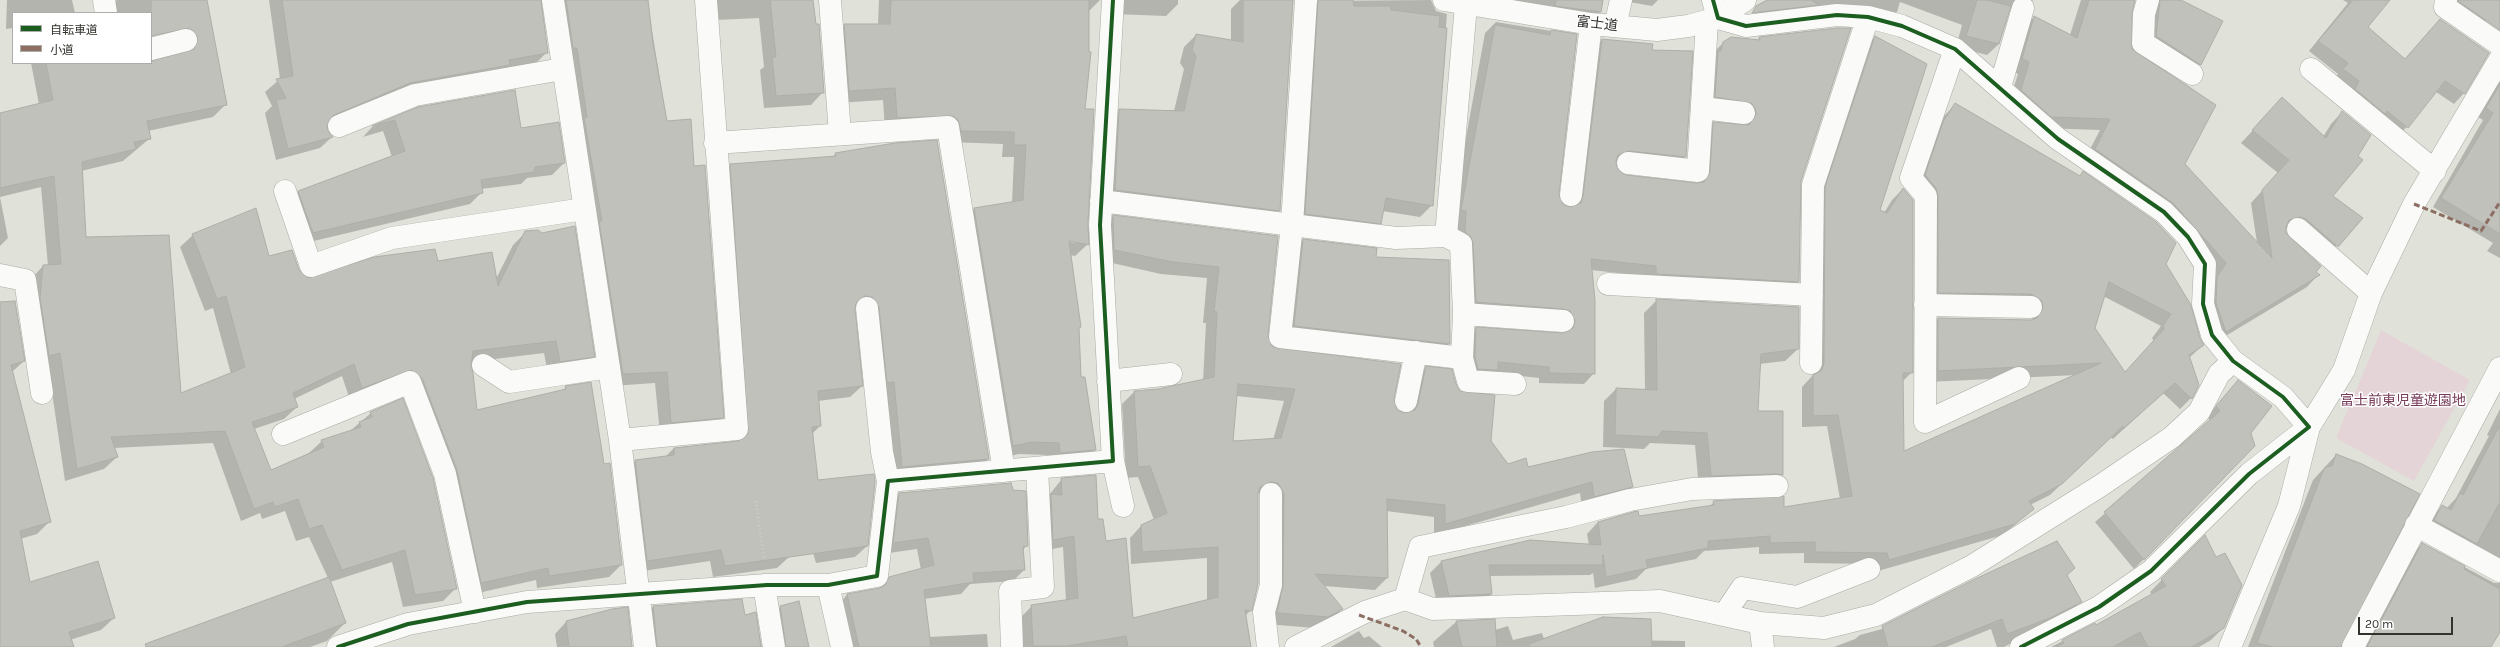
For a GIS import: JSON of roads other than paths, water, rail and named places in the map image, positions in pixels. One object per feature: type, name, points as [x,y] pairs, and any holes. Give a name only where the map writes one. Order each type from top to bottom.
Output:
[{"type":"street","points":[[104,0],[106,12]]},
{"type":"street","points":[[553,0],[562,69],[620,440],[645,647]]},
{"type":"street","points":[[620,440],[737,429],[715,143],[706,0]]},
{"type":"street","points":[[830,0],[840,134]]},
{"type":"street","points":[[1113,0],[1100,225],[1113,461],[1123,506]]},
{"type":"street","points":[[1306,0],[1292,225],[1280,337],[1462,358]]},
{"type":"street","points":[[1615,26],[1621,0]]},
{"type":"street","name":"富士道","points":[[1450,1],[1506,5],[1591,24],[1657,30],[1712,13],[1745,0]]},
{"type":"street","points":[[2148,0],[2144,14],[2143,43],[2192,74]]},
{"type":"street","points":[[2446,0],[2445,6],[2500,45]]},
{"type":"street","points":[[1446,236],[1450,1]]},
{"type":"street","points":[[2000,87],[2023,8]]},
{"type":"street","points":[[1628,163],[1698,171],[1702,108],[1712,13],[1746,26],[1837,15],[1868,17],[1902,26],[1955,49],[2058,139],[2164,212],[2188,237],[2205,264],[2203,304],[2212,335],[2233,361],[2283,397],[2309,427]]},
{"type":"street","points":[[1811,363],[1812,185],[1868,17]]},
{"type":"street","points":[[1571,196],[1591,24]]},
{"type":"street","points":[[152,49],[186,40]]},
{"type":"street","points":[[1955,49],[1911,178],[1926,196],[1925,422],[2019,378]]},
{"type":"street","points":[[2230,647],[2289,506],[2309,427],[2344,370],[2371,293],[2414,204],[2435,171],[2500,59]]},
{"type":"street","points":[[339,126],[415,95],[562,69]]},
{"type":"street","points":[[2311,69],[2435,171]]},
{"type":"street","points":[[1702,108],[1744,113]]},
{"type":"street","points":[[715,143],[948,127],[1004,471]]},
{"type":"street","points":[[285,191],[311,266],[392,238],[584,208]]},
{"type":"street","points":[[1101,201],[1396,238],[1446,236],[1460,244],[1464,314],[1462,358],[1468,381],[1516,384]]},
{"type":"street","points":[[2298,229],[2371,293]]},
{"type":"street","points":[[0,275],[25,280],[42,394]]},
{"type":"street","points":[[1608,284],[1812,295]]},
{"type":"street","points":[[1925,305],[2031,307]]},
{"type":"street","points":[[338,647],[408,624],[527,602],[766,585],[828,585],[877,576],[888,481],[882,452],[867,308]]},
{"type":"street","points":[[1464,314],[1563,321]]},
{"type":"street","points":[[1406,401],[1416,352]]},
{"type":"street","points":[[1296,647],[1365,612],[1405,599],[1433,609],[1660,601],[1760,623],[1824,628],[1876,615],[1972,566],[2100,486],[2172,437],[2199,412],[2219,374],[2233,361]]},
{"type":"street","points":[[483,365],[509,382],[609,367]]},
{"type":"street","points":[[2353,647],[2500,368]]},
{"type":"street","points":[[1108,381],[1171,374]]},
{"type":"street","points":[[283,434],[410,382],[445,474],[475,612]]},
{"type":"street","points":[[2021,647],[2099,607],[2151,571],[2249,474],[2309,427]]},
{"type":"street","points":[[888,481],[1037,469],[1113,461]]},
{"type":"street","points":[[1012,647],[1010,591],[1044,587],[1037,469]]},
{"type":"street","points":[[1405,599],[1420,547],[1692,489],[1777,486]]},
{"type":"street","points":[[1268,647],[1264,612],[1271,585],[1271,494]]},
{"type":"street","points":[[2416,525],[2500,571]]},
{"type":"street","points":[[1724,615],[1742,588],[1797,597],[1869,569]]},
{"type":"street","points":[[766,585],[774,647]]},
{"type":"street","points":[[828,585],[842,647]]},
{"type":"street","points":[[1760,623],[1763,647]]},
{"type":"park label","name":"富士前東児童遊園地","points":[[2403,401]]}]
